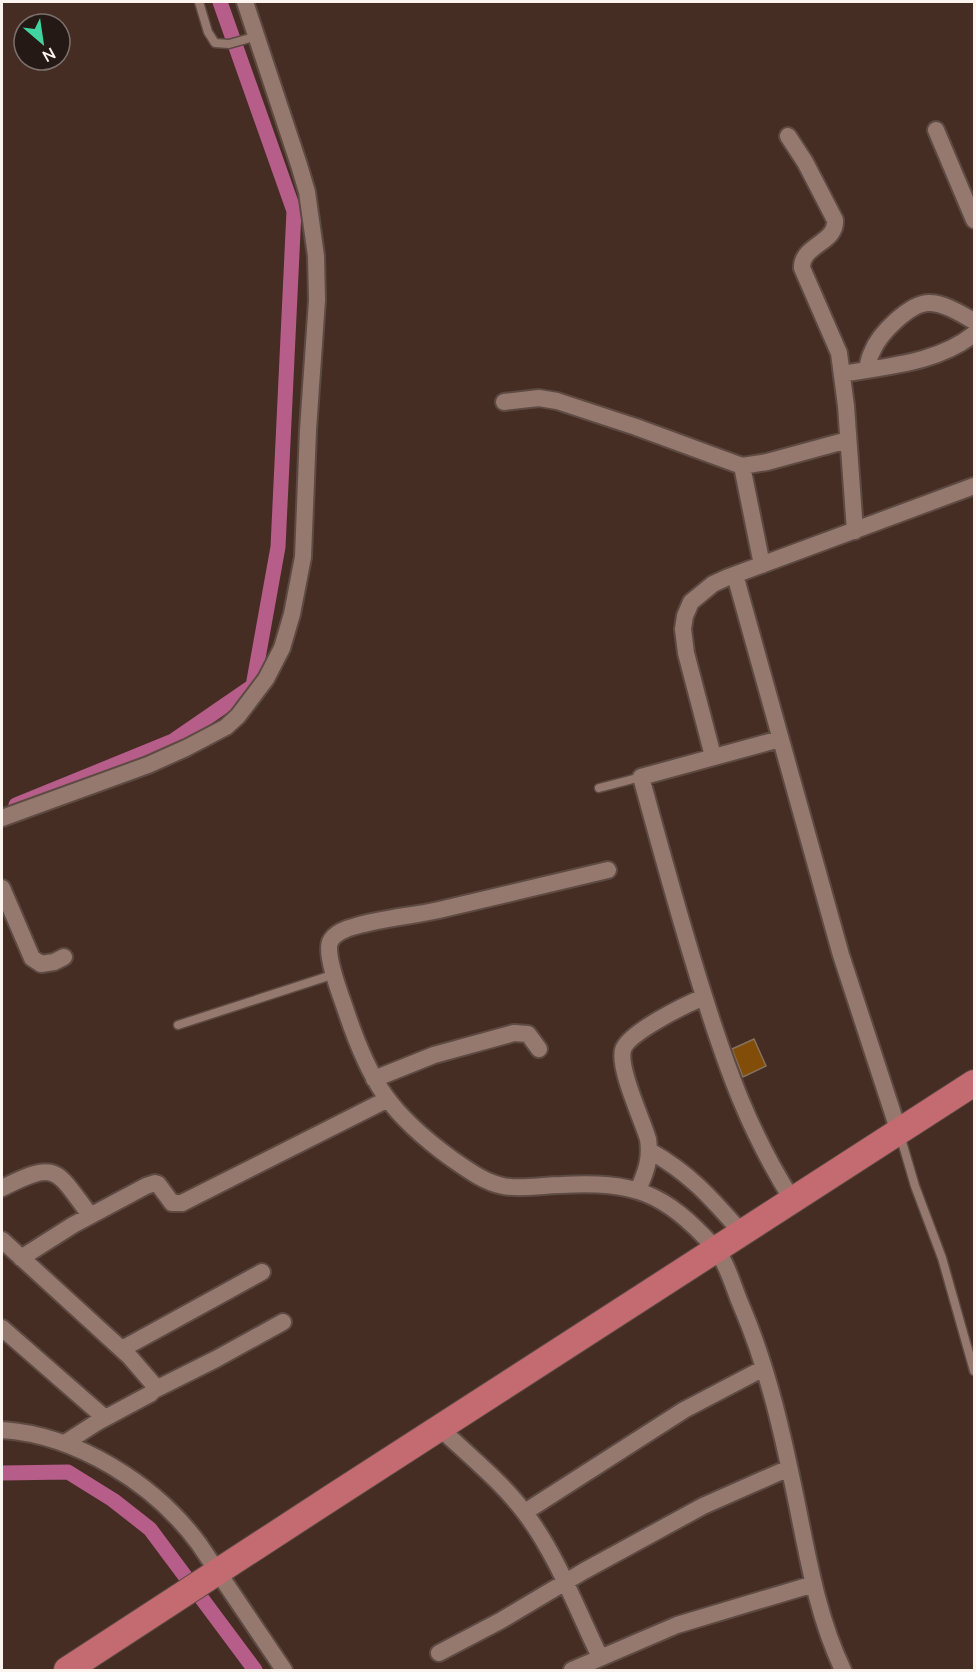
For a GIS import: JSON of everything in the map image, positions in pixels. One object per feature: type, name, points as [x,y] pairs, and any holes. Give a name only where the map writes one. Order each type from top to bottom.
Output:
[{"type":"main road","points":[[74,1669],[203,1581],[975,1083]]},
{"type":"street","points":[[2,818],[148,765],[226,727],[252,699],[266,679],[282,648],[297,595],[303,556],[317,275],[307,192],[291,137],[251,37],[245,2]]},
{"type":"street","points":[[936,130],[975,220]]},
{"type":"street","points":[[788,136],[805,162],[835,220],[833,231],[806,254],[802,261],[805,276],[839,353],[849,440],[855,531]]},
{"type":"street","points":[[867,370],[871,352],[886,330],[920,305],[929,302],[939,304],[975,321]]},
{"type":"street","points":[[842,374],[925,359],[960,346],[975,334]]},
{"type":"street","points":[[504,402],[539,398],[557,401],[742,466],[754,465],[849,440]]},
{"type":"street","points":[[742,466],[762,565]]},
{"type":"street","points":[[713,756],[686,653],[683,629],[691,602],[713,584],[735,575],[975,486]]},
{"type":"street","points":[[735,575],[841,955],[899,1132]]},
{"type":"street","points":[[780,739],[641,777],[672,892],[733,1083],[770,1164],[793,1201]]},
{"type":"street","points":[[608,870],[434,911],[355,926],[333,937],[329,945],[330,957],[365,1063],[386,1100],[401,1118],[428,1142],[469,1171],[504,1186],[599,1184],[638,1190],[665,1202],[717,1250],[764,1368],[789,1468],[814,1584],[829,1637],[843,1671]]},
{"type":"street","points":[[2,888],[32,958],[41,964],[64,957]]},
{"type":"street","points":[[638,1190],[649,1163],[650,1151],[643,1122],[623,1065],[623,1047],[640,1031],[704,997]]},
{"type":"street","points":[[374,1079],[434,1055],[514,1032],[528,1034],[539,1049]]},
{"type":"street","points":[[21,1258],[90,1215],[146,1186],[155,1183],[161,1187],[172,1203],[182,1203],[386,1100]]},
{"type":"street","points":[[650,1151],[689,1176],[711,1197],[742,1233]]},
{"type":"street","points":[[2,1188],[21,1179],[48,1171],[57,1174],[65,1182],[90,1215]]},
{"type":"street","points":[[2,1240],[122,1349],[151,1380],[154,1390]]},
{"type":"street","points":[[122,1349],[262,1272]]},
{"type":"street","points":[[65,1443],[154,1390],[283,1322]]},
{"type":"street","points":[[2,1328],[105,1418]]},
{"type":"street","points":[[525,1512],[684,1410],[764,1368]]},
{"type":"street","points":[[440,1428],[525,1512],[565,1583],[600,1657]]},
{"type":"street","points":[[2,1430],[65,1443],[96,1458],[159,1500],[186,1526],[203,1581],[284,1671]]},
{"type":"street","points":[[438,1653],[703,1506],[789,1468]]},
{"type":"street","points":[[572,1671],[600,1657],[703,1616],[814,1584]]},
{"type":"lane","points":[[199,2],[214,43],[229,44],[251,37]]},
{"type":"lane","points":[[599,788],[641,777]]},
{"type":"lane","points":[[178,1025],[335,974]]},
{"type":"lane","points":[[899,1132],[915,1186],[942,1258],[975,1371]]},
{"type":"building","points":[[754,1039],[766,1066],[743,1077],[732,1049]]},
{"type":"waterway","points":[[16,805],[173,741],[253,686],[278,547],[294,211],[220,2]]},
{"type":"waterway","points":[[2,1473],[68,1472],[113,1500],[150,1529],[255,1670]]}]
